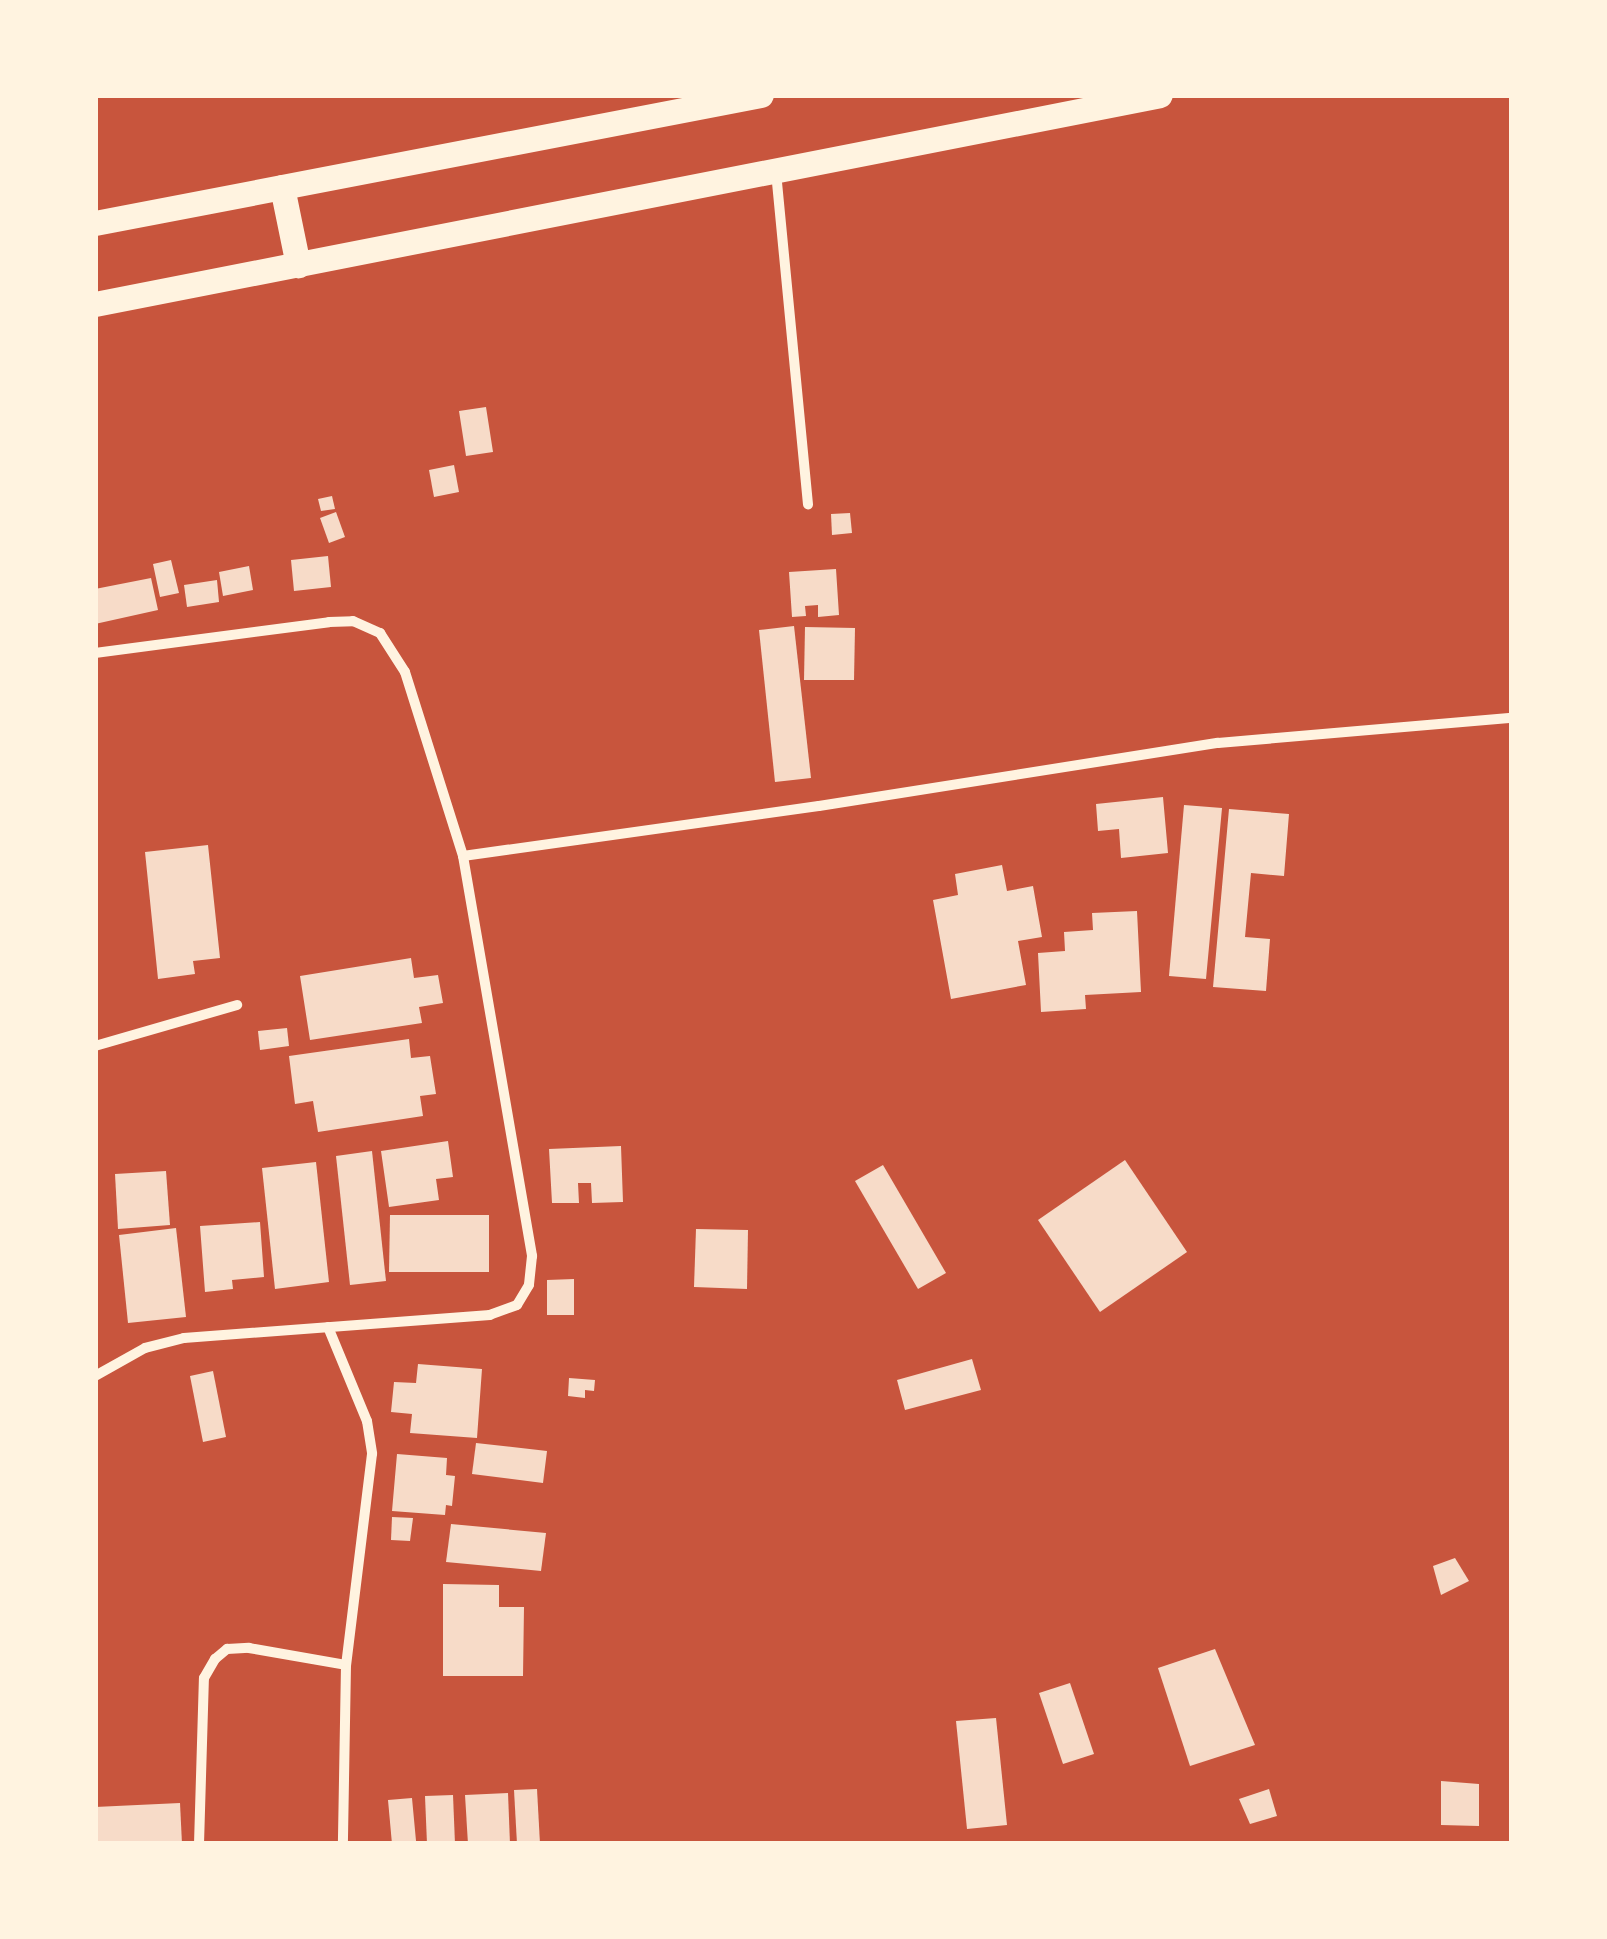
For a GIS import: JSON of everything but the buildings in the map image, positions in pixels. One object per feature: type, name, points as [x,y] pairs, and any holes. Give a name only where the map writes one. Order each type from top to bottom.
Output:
[{"type":"main road","points":[[95,224],[672,104],[760,95]]},
{"type":"main road","points":[[95,304],[1160,95]]},
{"type":"main road","points":[[282,187],[298,265]]},
{"type":"street","points":[[776,170],[808,504]]},
{"type":"street","points":[[95,653],[329,622],[353,621],[380,633],[405,672],[462,856],[532,1256],[529,1285],[517,1305],[490,1315],[184,1338],[145,1348],[95,1376]]},
{"type":"street","points":[[462,856],[819,806],[1218,743],[1512,718]]},
{"type":"street","points":[[95,1046],[238,1005]]},
{"type":"street","points":[[328,1327],[367,1421],[372,1454],[346,1664],[343,1844]]},
{"type":"street","points":[[199,1844],[204,1678],[215,1659],[228,1649],[249,1648],[346,1664]]}]
